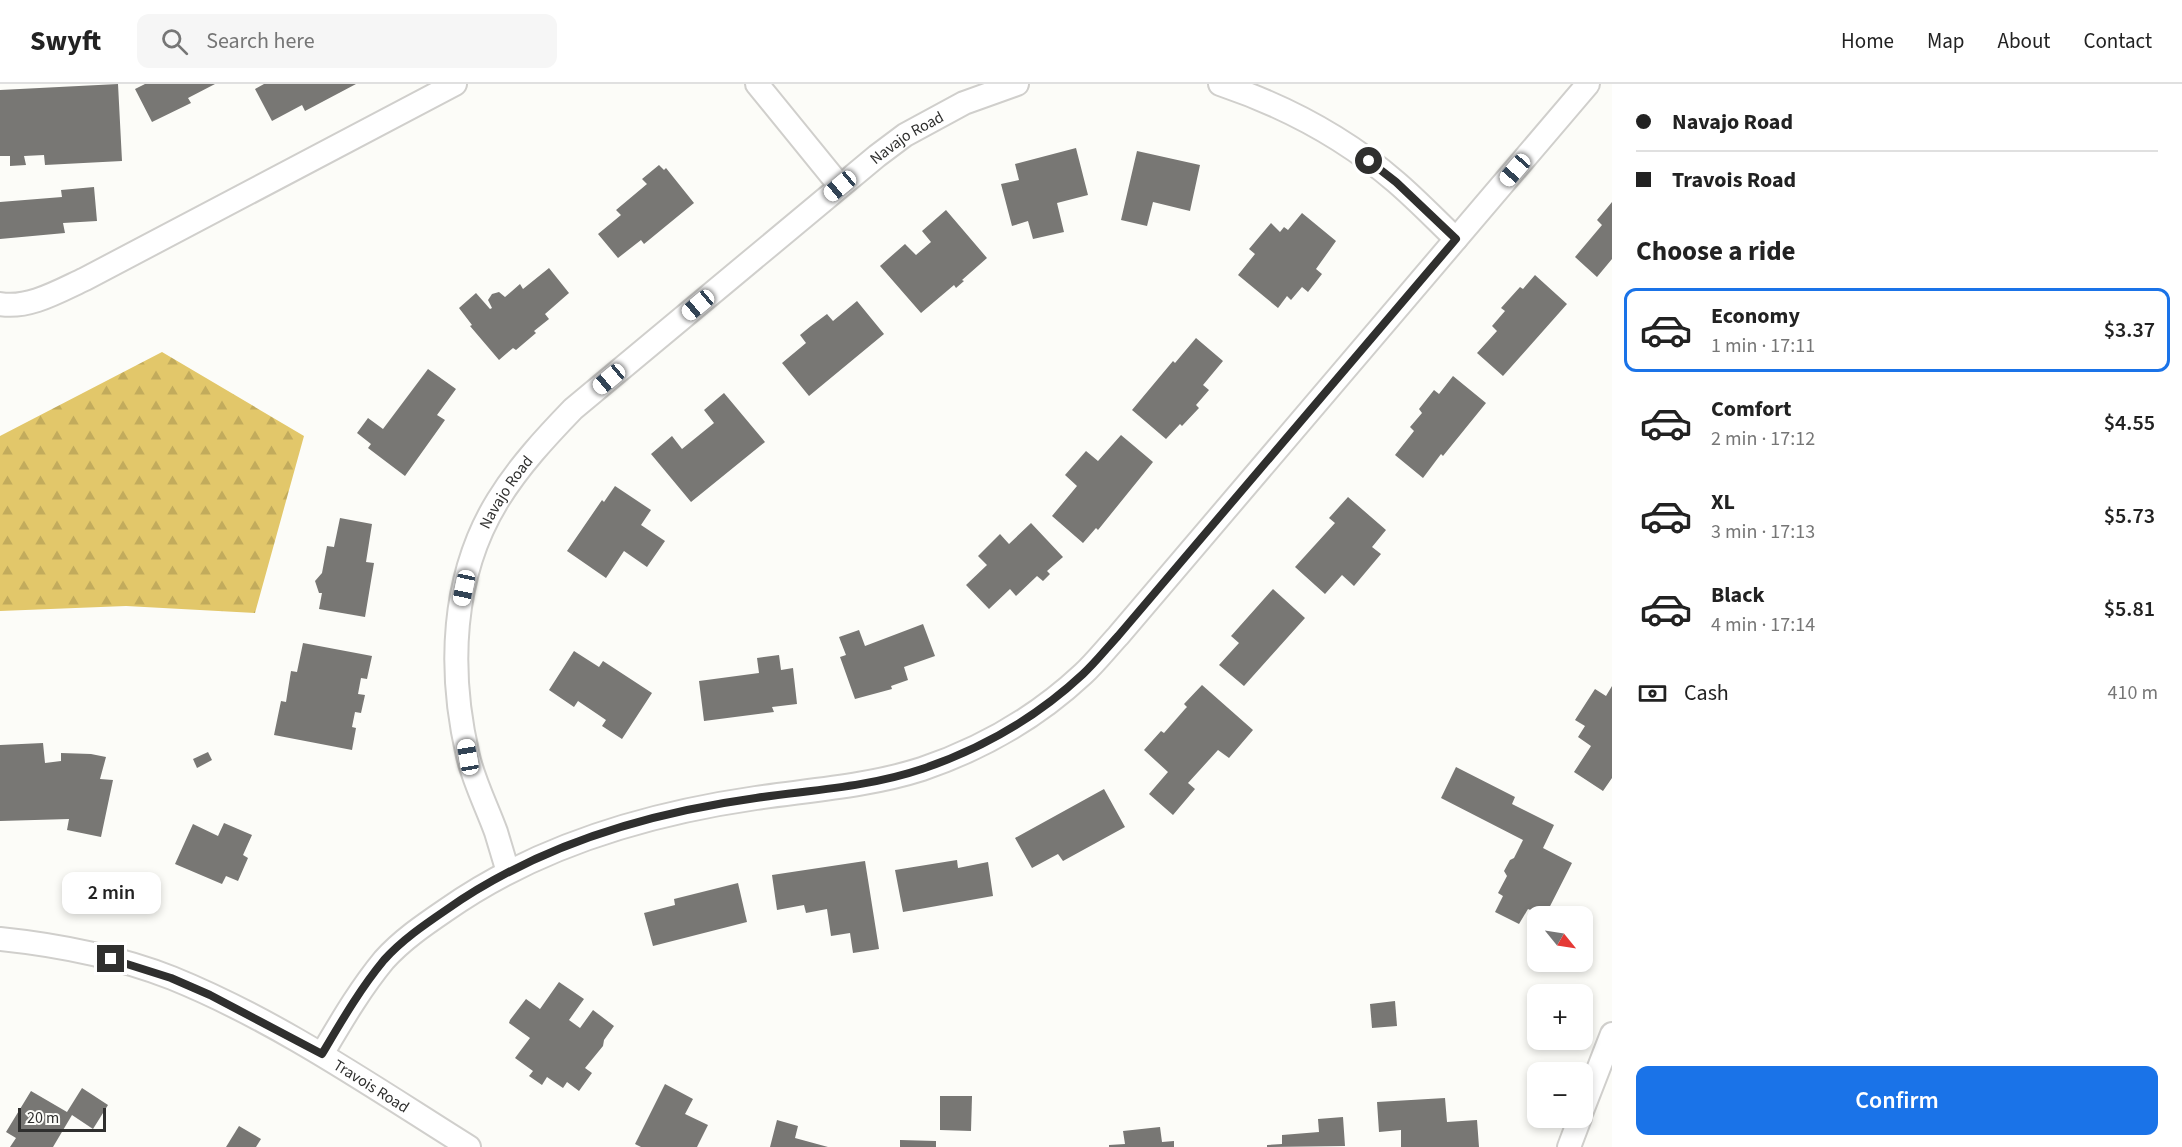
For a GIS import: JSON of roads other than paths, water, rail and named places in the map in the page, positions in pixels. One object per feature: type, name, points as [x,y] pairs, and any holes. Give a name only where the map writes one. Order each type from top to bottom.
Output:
[{"type":"street","points":[[0,304],[11,306],[43,298],[85,279],[454,84]]},
{"type":"street","points":[[757,84],[840,186]]},
{"type":"street","name":"Navajo Road","points":[[508,872],[496,831],[483,803],[468,757],[457,694],[456,639],[460,602],[476,546],[497,500],[531,453],[573,408],[840,186],[905,135],[964,103],[1017,84]]},
{"type":"street","points":[[1220,84],[1262,98],[1325,130],[1396,182],[1456,239]]},
{"type":"street","points":[[322,1054],[384,960],[422,926],[477,888],[508,872],[600,834],[661,815],[754,798],[849,786],[921,769],[982,745],[1038,711],[1083,674],[1118,636],[1588,84]]},
{"type":"street","name":"Travois Road","points":[[0,939],[40,943],[90,953],[171,978],[229,1004],[322,1054],[469,1147]]},
{"type":"street","points":[[1593,1083],[1612,1034]]},
{"type":"street","points":[[1569,1147],[1576,1128]]}]
